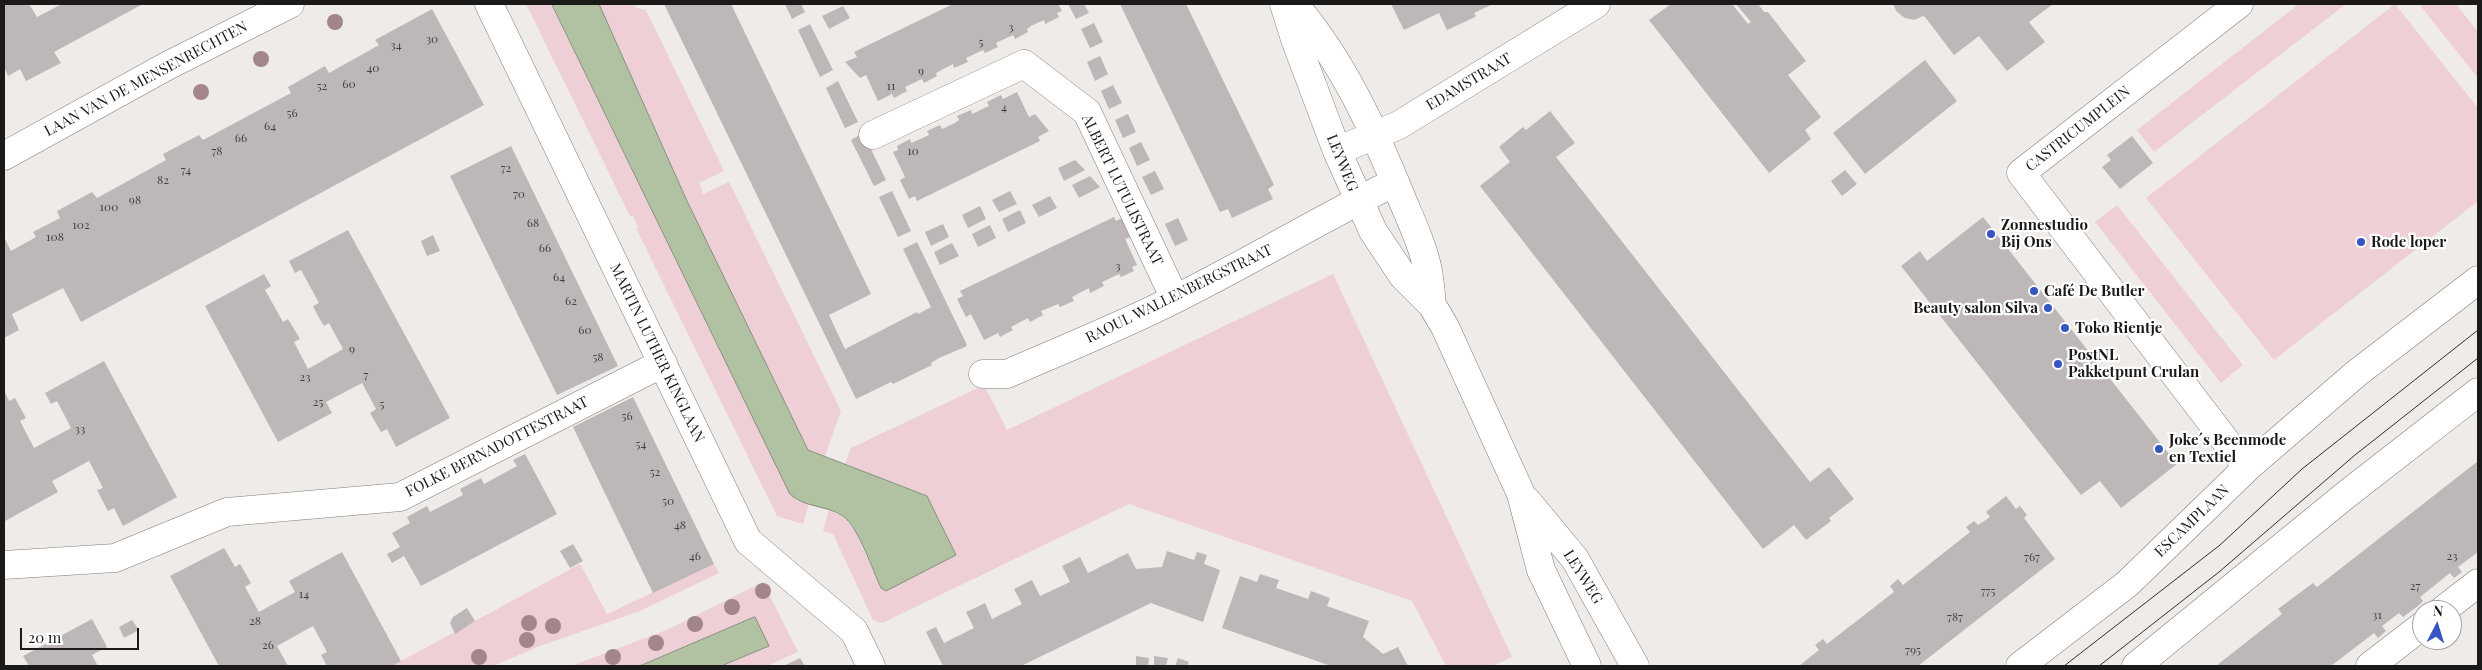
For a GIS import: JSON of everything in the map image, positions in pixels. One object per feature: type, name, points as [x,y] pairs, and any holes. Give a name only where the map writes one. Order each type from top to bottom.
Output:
[{"type":"street","name":"LAAN VAN DE MENSENRECHTEN","points":[[4,156],[166,66],[290,4]]},
{"type":"street","name":"MARTIN LUTHER KINGLAAN","points":[[489,4],[748,541],[854,631],[871,666]]},
{"type":"street","name":"LEYWEG","points":[[1284,4],[1337,152],[1358,201],[1373,231],[1403,276],[1432,305],[1445,327],[1521,494],[1541,570],[1587,666]]},
{"type":"street","name":"LEYWEG","points":[[1294,4],[1314,27],[1335,58],[1376,136],[1420,243],[1428,271],[1432,305]]},
{"type":"street","name":"EDAMSTRAAT","points":[[1337,152],[1376,136],[1450,94],[1596,4]]},
{"type":"street","name":"CASTRICUMPLEIN","points":[[2239,4],[2021,173],[2231,448],[2249,466]]},
{"type":"street","name":"ALBERT LUTULISTRAAT","points":[[873,135],[1024,64],[1087,112],[1175,299]]},
{"type":"street","name":"RAOUL WALLENBERGSTRAAT","points":[[983,374],[1007,374],[1175,299],[1395,182]]},
{"type":"street","name":"ESCAMPLAAN","points":[[2020,666],[2127,584],[2249,466],[2357,373],[2478,280]]},
{"type":"street","name":"FOLKE BERNADOTTESTRAAT","points":[[4,565],[115,558],[227,512],[400,496],[663,363]]},
{"type":"street","points":[[2136,666],[2347,494],[2478,392]]},
{"type":"street","name":"LEYWEG","points":[[1521,494],[1575,559],[1634,666]]},
{"type":"street","points":[[2456,600],[2478,583]]},
{"type":"street","points":[[2370,666],[2412,634]]},
{"type":"shaded area","points":[[526,4],[552,4],[796,500],[809,504],[803,524],[777,516],[636,228],[638,227],[633,216],[630,216]]},
{"type":"shaded area","points":[[552,4],[599,4],[687,201],[808,450],[927,496],[956,555],[886,591],[881,588],[865,549],[849,522],[837,512],[802,502],[790,494]]},
{"type":"shaded area","points":[[599,4],[635,4],[637,8],[646,10],[724,171],[699,183],[703,194],[729,182],[841,411],[825,456],[808,450],[687,201]]},
{"type":"shaded area","points":[[2299,4],[2346,4],[2154,152],[2137,130]]},
{"type":"shaded area","points":[[2395,4],[2478,108],[2478,201],[2274,360],[2146,198]]},
{"type":"shaded area","points":[[2419,4],[2456,4],[2478,32],[2478,78]]},
{"type":"shaded area","points":[[2117,205],[2243,365],[2221,383],[2095,222]]},
{"type":"shaded area","points":[[1333,274],[1512,657],[1492,666],[1446,666],[1412,601],[1129,504],[882,623],[873,620],[833,534],[823,531],[829,510],[844,517],[856,533],[881,588],[886,590],[956,555],[927,496],[845,464],[851,448],[984,385],[1007,430]]},
{"type":"shaded area","points":[[580,564],[607,614],[714,564],[719,573],[640,611],[540,646],[493,666],[392,666]]},
{"type":"shaded area","points":[[763,582],[798,652],[767,666],[721,666],[769,646],[755,618],[640,666],[571,666],[669,629]]},
{"type":"shaded area","points":[[755,617],[769,646],[721,666],[640,666]]},
{"type":"building","points":[[4,4],[29,4],[37,17],[62,4],[143,4],[54,52],[61,63],[26,81],[20,69],[8,76],[4,67]]},
{"type":"building","points":[[664,4],[731,4],[871,294],[829,315],[845,349],[917,312],[918,314],[931,307],[903,249],[917,242],[967,345],[965,347],[939,358],[931,363],[932,365],[893,384],[891,382],[856,399]]},
{"type":"building","points":[[785,4],[801,4],[805,12],[792,19]]},
{"type":"building","points":[[953,4],[1058,4],[1062,11],[1057,13],[1059,17],[1045,24],[1044,20],[1031,26],[1027,29],[1028,32],[1015,39],[1013,35],[996,43],[998,47],[985,53],[983,50],[966,58],[968,62],[954,68],[953,64],[936,73],[937,76],[924,83],[922,79],[905,87],[907,91],[894,98],[892,94],[878,101],[866,75],[860,78],[845,62],[857,57],[854,52]]},
{"type":"building","points":[[1068,4],[1084,4],[1089,13],[1076,19]]},
{"type":"building","points":[[1120,4],[1186,4],[1274,185],[1268,189],[1273,199],[1232,218],[1228,209],[1220,212]]},
{"type":"building","points":[[1391,4],[1493,4],[1474,13],[1476,16],[1473,18],[1447,30],[1439,13],[1404,30]]},
{"type":"building","points":[[1671,4],[1732,4],[1748,24],[1751,22],[1736,4],[1758,4],[1764,12],[1768,12],[1806,61],[1788,75],[1821,117],[1805,130],[1811,139],[1769,173],[1649,20]]},
{"type":"building","points":[[1893,4],[2053,4],[2029,22],[2045,42],[2007,71],[1979,36],[1954,55],[1925,17],[1914,20],[1905,18],[1897,12]]},
{"type":"building","points":[[843,6],[850,18],[829,29],[822,16]]},
{"type":"building","points":[[432,9],[484,105],[81,322],[63,288],[12,314],[19,330],[4,338],[4,237],[11,251],[36,237],[33,232],[60,218],[57,211],[92,192],[97,198],[166,160],[163,154],[199,135],[203,140],[291,93],[288,87],[325,66],[329,73],[379,45],[375,40]]},
{"type":"building","points":[[1094,23],[1103,42],[1090,48],[1081,29]]},
{"type":"building","points":[[810,24],[833,70],[820,77],[798,30]]},
{"type":"building","points":[[1100,56],[1108,74],[1095,81],[1087,62]]},
{"type":"building","points":[[1925,60],[1957,101],[1865,174],[1833,133]]},
{"type":"building","points":[[838,81],[858,122],[845,128],[826,88]]},
{"type":"building","points":[[1113,85],[1122,103],[1109,109],[1101,91]]},
{"type":"building","points":[[1017,92],[1029,117],[1035,114],[1049,131],[1038,137],[1040,141],[917,201],[915,196],[909,199],[900,180],[905,177],[893,152],[898,150],[897,146],[910,139],[911,143],[925,137],[929,135],[927,131],[940,125],[942,129],[955,123],[959,120],[957,116],[971,110],[972,114],[989,106],[987,102],[1001,95],[1003,99]]},
{"type":"building","points":[[1550,111],[1575,143],[1556,157],[1810,482],[1829,467],[1854,499],[1829,518],[1831,521],[1806,540],[1794,525],[1763,549],[1480,186],[1510,162],[1499,147],[1523,127],[1526,130]]},
{"type":"building","points":[[1128,114],[1136,132],[1123,138],[1115,120]]},
{"type":"building","points":[[863,133],[886,180],[874,186],[851,140]]},
{"type":"building","points":[[2132,136],[2153,163],[2120,189],[2102,167],[2111,160],[2107,155]]},
{"type":"building","points":[[1141,142],[1150,160],[1137,166],[1129,148]]},
{"type":"building","points":[[511,146],[618,366],[557,395],[450,176]]},
{"type":"building","points":[[1075,160],[1085,170],[1064,181],[1058,168]]},
{"type":"building","points":[[1845,170],[1857,184],[1842,196],[1831,181]]},
{"type":"building","points":[[1155,171],[1164,189],[1151,195],[1142,177]]},
{"type":"building","points":[[1090,176],[1100,187],[1079,198],[1072,185]]},
{"type":"building","points":[[892,191],[911,231],[898,237],[879,197]]},
{"type":"building","points":[[1010,191],[1017,204],[999,212],[992,200]]},
{"type":"building","points":[[1050,196],[1057,208],[1039,217],[1032,205]]},
{"type":"building","points":[[980,206],[986,219],[968,228],[962,215]]},
{"type":"building","points":[[1020,210],[1026,223],[1008,232],[1002,219]]},
{"type":"building","points":[[1114,217],[1116,221],[1125,217],[1131,237],[1125,239],[1137,265],[1132,267],[1134,271],[1121,277],[1119,274],[1102,282],[1104,286],[1090,293],[1089,288],[1072,297],[1074,301],[1060,307],[1058,304],[1041,311],[1043,315],[1030,322],[1028,318],[1011,327],[1013,330],[1000,337],[998,333],[984,340],[971,314],[966,317],[957,299],[963,296],[960,291]]},
{"type":"building","points":[[1983,217],[2177,464],[2121,508],[2100,481],[2081,495],[1901,266],[1920,251],[1927,261]]},
{"type":"building","points":[[1178,218],[1188,240],[1175,246],[1165,224]]},
{"type":"building","points":[[943,224],[949,237],[931,246],[925,232]]},
{"type":"building","points":[[990,225],[996,238],[978,247],[972,234]]},
{"type":"building","points":[[348,230],[450,418],[396,447],[387,429],[381,432],[370,413],[376,409],[362,383],[326,402],[332,413],[278,442],[205,306],[264,274],[271,286],[265,290],[283,322],[288,319],[300,339],[294,342],[308,369],[343,349],[329,323],[324,326],[318,316],[313,306],[319,303],[301,270],[295,273],[289,261]]},
{"type":"building","points":[[433,235],[440,251],[427,256],[421,241]]},
{"type":"building","points":[[952,243],[959,256],[940,265],[934,252]]},
{"type":"building","points":[[104,361],[177,497],[123,526],[114,508],[108,511],[97,490],[103,488],[89,461],[52,481],[58,492],[5,521],[4,390],[9,401],[15,398],[26,418],[20,421],[34,448],[71,428],[57,401],[51,404],[45,393]]},
{"type":"building","points":[[633,397],[714,564],[653,593],[573,427]]},
{"type":"building","points":[[525,454],[557,514],[421,586],[404,556],[392,563],[387,554],[400,547],[392,533],[410,523],[407,517],[427,506],[430,512],[463,495],[460,489],[481,478],[484,484],[517,466],[513,460]]},
{"type":"building","points":[[2478,461],[2478,552],[2458,567],[2462,572],[2454,578],[2450,573],[2420,597],[2422,600],[2412,600],[2412,610],[2403,617],[2399,613],[2382,626],[2386,631],[2378,638],[2374,633],[2331,666],[2216,666],[2282,614],[2278,609],[2313,583],[2317,587]]},
{"type":"building","points":[[2006,496],[2016,509],[2020,506],[2027,515],[2024,518],[2055,559],[1918,666],[1799,666],[1819,650],[1815,645],[1823,639],[1827,644],[1894,592],[1890,586],[1898,579],[1903,585],[1970,532],[1966,527],[1974,521],[1978,525],[1990,517],[1986,512]]},
{"type":"building","points":[[573,544],[583,561],[570,568],[560,551]]},
{"type":"building","points":[[224,548],[235,567],[240,564],[251,583],[245,587],[259,612],[295,592],[289,581],[342,552],[401,661],[392,666],[327,666],[321,655],[327,652],[313,626],[277,646],[288,666],[219,666],[170,576]]},
{"type":"building","points":[[1167,551],[1194,560],[1197,552],[1207,555],[1204,564],[1220,570],[1203,622],[1151,603],[1021,666],[943,666],[926,632],[936,627],[944,643],[974,628],[966,612],[985,603],[992,619],[1022,604],[1014,589],[1032,580],[1040,596],[1070,582],[1062,566],[1080,557],[1088,573],[1128,553],[1136,569],[1162,567]]},
{"type":"building","points":[[1260,574],[1279,580],[1276,588],[1308,599],[1311,591],[1330,598],[1327,606],[1369,621],[1363,637],[1383,654],[1398,647],[1408,666],[1331,666],[1222,628],[1240,576],[1257,582]]},
{"type":"building","points":[[467,608],[475,621],[455,634],[450,623],[453,617]]},
{"type":"building","points":[[92,619],[107,647],[92,655],[98,666],[29,666],[23,656]]},
{"type":"building","points":[[132,620],[139,630],[124,638],[119,627]]},
{"type":"building","points":[[1136,656],[1149,658],[1148,666],[1136,665]]},
{"type":"building","points":[[1154,656],[1168,658],[1166,666],[1154,666]]},
{"type":"building","points":[[800,658],[805,666],[783,666],[792,662]]},
{"type":"building","points":[[1178,658],[1189,662],[1187,666],[1175,666]]},
{"type":"tram line","points":[[2064,666],[2220,545],[2302,469],[2478,330]]},
{"type":"tram line","points":[[2099,666],[2219,572],[2355,455],[2478,358]]},
{"type":"place","name":"Zonnestudio Bij Ons","points":[[1991,234]]},
{"type":"place","name":"Rode loper","points":[[2361,242]]},
{"type":"place","name":"Café De Butler","points":[[2034,291]]},
{"type":"place","name":"Beauty salon Silva","points":[[2048,308]]},
{"type":"place","name":"Toko Rientje","points":[[2065,328]]},
{"type":"place","name":"PostNL Pakketpunt Crulan","points":[[2058,364]]},
{"type":"place","name":"Joke´s Beenmode en Textiel","points":[[2159,449]]}]
